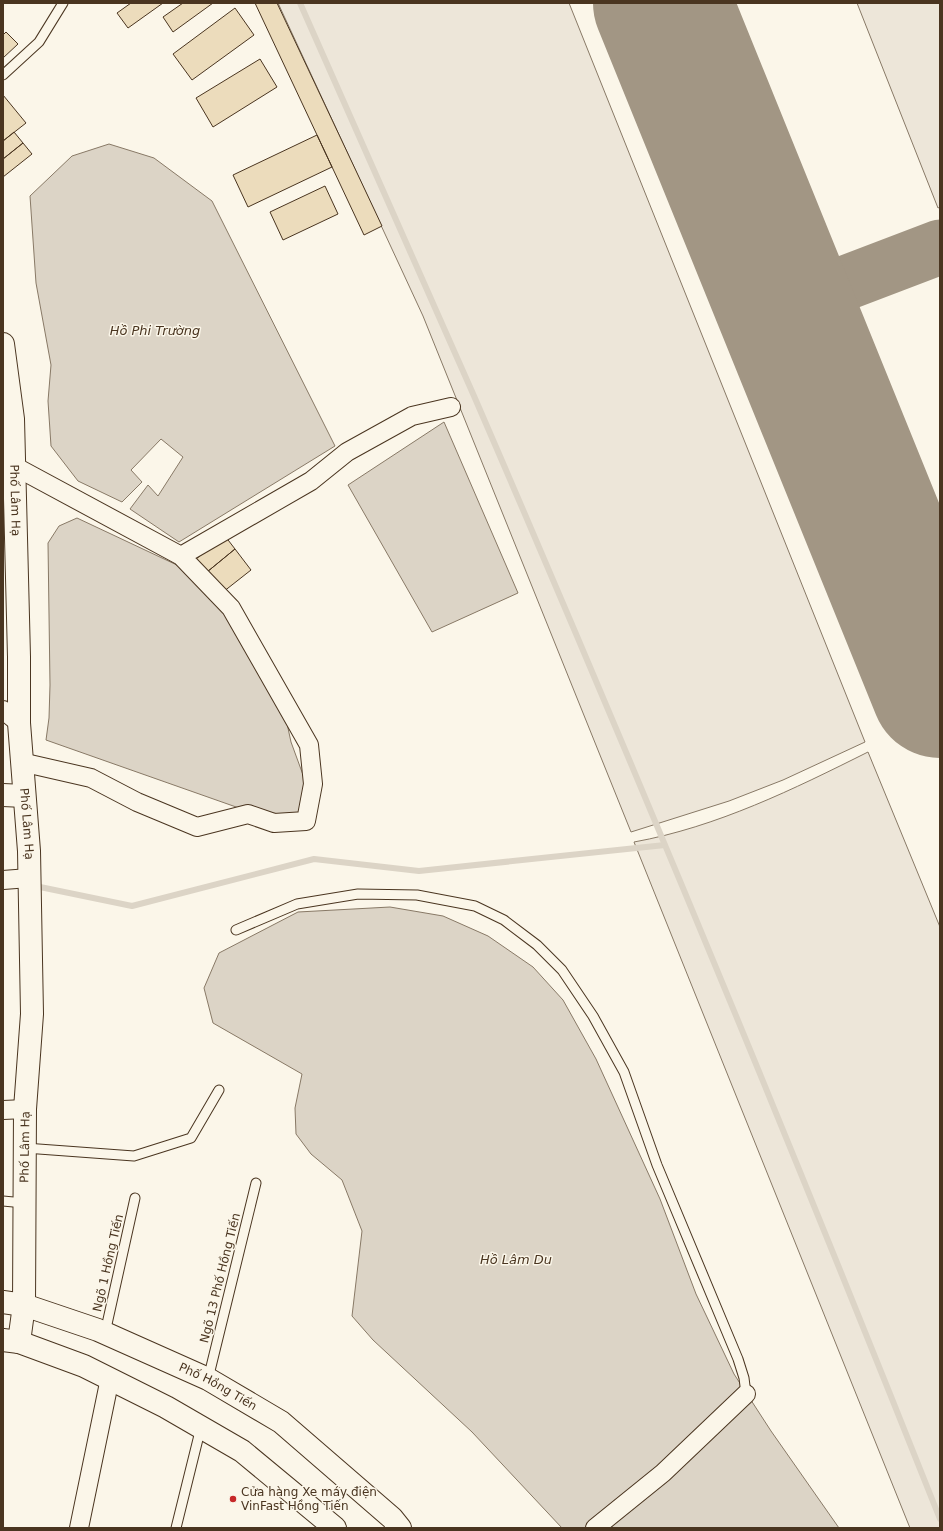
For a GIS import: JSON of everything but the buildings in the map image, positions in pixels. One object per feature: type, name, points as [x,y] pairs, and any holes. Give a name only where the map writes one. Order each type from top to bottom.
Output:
[{"type":"street","name":"Phố Lâm Hạ","points":[[3,344],[8,419],[14,466],[11,717],[21,762],[30,851],[29,878],[32,1014],[25,1110],[25,1148],[14,1202],[11,1341]]},
{"type":"street","points":[[181,556],[311,481],[347,452],[412,416],[451,407]]},
{"type":"street","points":[[14,466],[181,556],[231,608],[309,745],[313,784],[306,821],[274,823],[248,814],[197,827],[137,802],[91,778],[21,762]]},
{"type":"street","points":[[3,796],[24,796]]},
{"type":"street","points":[[3,880],[29,878]]},
{"type":"street","points":[[3,1110],[25,1110]]},
{"type":"street","name":"Phố Hồng Tiến","points":[[13,1303],[105,1333],[208,1379],[281,1422],[392,1518],[400,1528]]},
{"type":"street","points":[[11,1341],[84,1366],[166,1406],[242,1451],[335,1528]]},
{"type":"street","points":[[79,1528],[110,1378]]},
{"type":"street","points":[[595,1528],[663,1473],[746,1394]]},
{"type":"lane","points":[[3,75],[39,42],[63,3]]},
{"type":"lane","points":[[236,930],[297,904],[358,894],[417,895],[475,906],[504,920],[537,945],[562,970],[593,1016],[624,1072],[657,1164],[738,1359],[744,1378],[746,1394]]},
{"type":"lane","points":[[25,1148],[134,1156],[191,1138],[219,1090]]},
{"type":"lane","name":"Ngõ 13 Phố Hồng Tiến","points":[[208,1379],[256,1183]]},
{"type":"lane","name":"Ngõ 1 Hồng Tiến","points":[[105,1333],[135,1198]]},
{"type":"lane","points":[[176,1528],[201,1427]]},
{"type":"shaded area","points":[[278,3],[569,3],[865,742],[783,780],[729,801],[631,832],[423,316]]},
{"type":"shaded area","points":[[857,3],[940,3],[940,207],[938,208]]},
{"type":"shaded area","points":[[868,752],[940,927],[940,1528],[910,1528],[634,842],[695,827],[725,817],[812,780]]},
{"type":"water","name":"Hồ Phi Trường","points":[[109,144],[154,158],[212,201],[335,446],[179,542],[130,509],[148,485],[158,496],[183,457],[161,439],[131,470],[142,482],[122,502],[78,481],[51,446],[48,401],[51,365],[36,283],[30,196],[72,156]]},
{"type":"water","points":[[444,422],[518,593],[432,632],[348,485]]},
{"type":"water","points":[[77,518],[196,574],[224,601],[286,719],[291,742],[306,783],[302,814],[273,820],[46,740],[49,718],[50,685],[48,543],[59,526]]},
{"type":"water","name":"Hồ Lâm Du","points":[[390,907],[443,916],[488,936],[533,967],[563,1000],[596,1059],[660,1199],[696,1294],[734,1374],[771,1431],[839,1528],[562,1528],[472,1432],[373,1340],[352,1316],[362,1231],[342,1180],[311,1154],[296,1134],[295,1108],[302,1074],[213,1023],[204,988],[219,953],[298,912]]},
{"type":"waterway","points":[[300,3],[474,396],[594,675],[827,1237],[940,1519]]},
{"type":"waterway","points":[[40,887],[132,906],[314,859],[419,871],[665,845]]},
{"type":"taxiway","points":[[785,306],[940,247]]},
{"type":"runway","points":[[662,3],[940,689]]},
{"type":"place","name":"Cửa hàng Xe máy điện VinFast Hồng Tiến","points":[[233,1499]]}]
